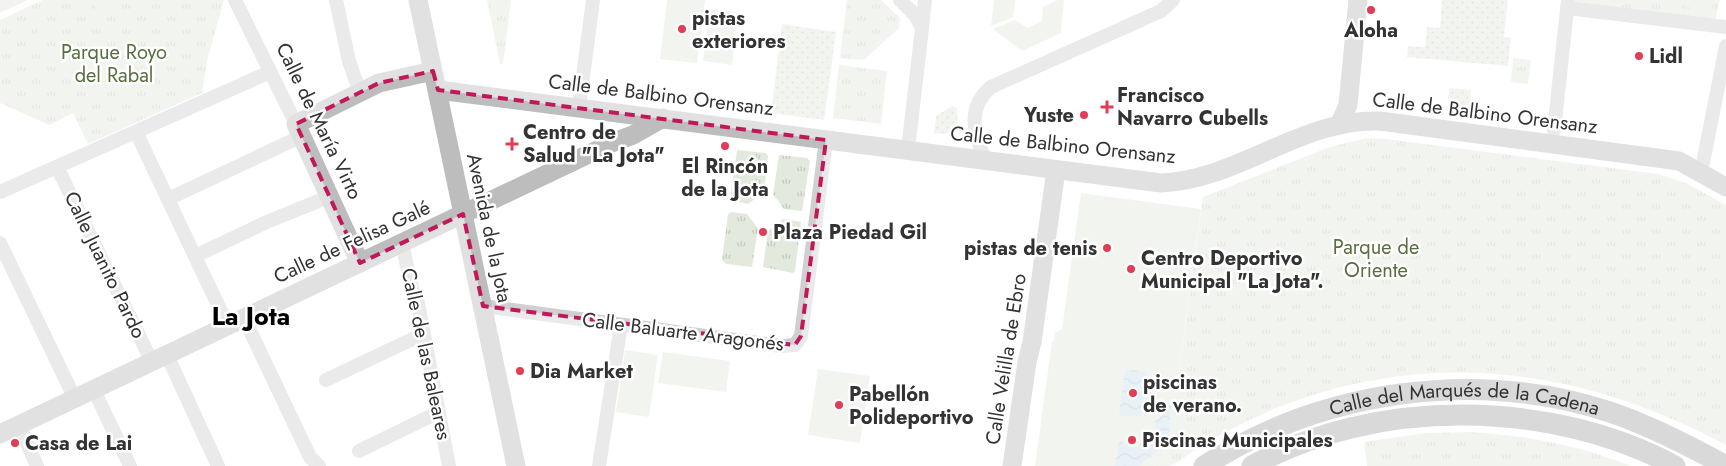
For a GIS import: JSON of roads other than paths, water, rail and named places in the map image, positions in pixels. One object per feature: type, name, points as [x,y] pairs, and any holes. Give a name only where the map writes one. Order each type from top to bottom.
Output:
[{"type":"main road","name":"Calle del Marqués de la Cadena","points":[[1204,466],[1253,436],[1318,411],[1387,396],[1449,390],[1541,397],[1609,412],[1663,433],[1726,466]]},
{"type":"main road","name":"Calle del Marqués de la Cadena","points":[[1252,466],[1308,441],[1354,428],[1432,416],[1487,416],[1548,422],[1578,429],[1635,448],[1675,466]]},
{"type":"street","name":"Calle de María Virto","points":[[235,0],[331,196],[360,263]]},
{"type":"street","points":[[336,0],[349,61],[360,93]]},
{"type":"street","name":"Avenida de la Jota","points":[[418,0],[516,466]]},
{"type":"street","points":[[579,108],[593,0]]},
{"type":"street","points":[[900,0],[915,15],[922,28]]},
{"type":"street","points":[[908,150],[925,0]]},
{"type":"street","points":[[986,160],[979,147],[974,117],[979,99],[983,94],[991,88],[1161,10],[1174,0]]},
{"type":"street","points":[[1340,123],[1348,105],[1358,0]]},
{"type":"street","points":[[1554,131],[1568,4],[1726,27]]},
{"type":"street","points":[[1701,173],[1726,46]]},
{"type":"street","points":[[168,199],[299,130],[360,93],[387,80],[433,71]]},
{"type":"street","points":[[0,192],[270,72]]},
{"type":"street","name":"Calle de Balbino Orensanz","points":[[438,90],[1056,170],[1139,180],[1178,182],[1217,171],[1340,123],[1380,120],[1679,161],[1726,188]]},
{"type":"street","points":[[614,142],[619,130],[621,113]]},
{"type":"street","name":"Calle de Felisa Galé","points":[[0,434],[614,142],[633,135],[663,118]]},
{"type":"street","points":[[136,132],[193,252],[236,322],[310,457],[319,466]]},
{"type":"street","name":"Calle Baluarte Aragonés","points":[[483,306],[781,346],[795,345],[799,342],[826,140]]},
{"type":"street","name":"Calle Juanito Pardo","points":[[57,167],[218,466]]},
{"type":"street","name":"Calle Velilla de Ebro","points":[[1012,466],[1027,362],[1032,342],[1056,170]]},
{"type":"street","points":[[193,252],[331,196]]},
{"type":"street","points":[[0,243],[75,399]]},
{"type":"street","name":"Calle de las Baleares","points":[[402,243],[423,334],[449,466]]},
{"type":"street","points":[[599,466],[621,325]]},
{"type":"street","points":[[326,380],[423,334]]},
{"type":"street","points":[[94,390],[130,466]]},
{"type":"street","points":[[359,451],[439,412]]},
{"type":"street","points":[[19,426],[37,466]]},
{"type":"water","name":"piscinas de verano.","points":[[1125,369],[1147,372],[1141,417],[1119,415]]},
{"type":"water","points":[[1164,401],[1171,405],[1169,436],[1164,446],[1139,466],[1115,466],[1119,440],[1132,448],[1140,446],[1142,435],[1148,432],[1155,433],[1155,421],[1161,416]]},
{"type":"place","name":"Aloha","points":[[1371,10]]},
{"type":"place","name":"pistas exteriores","points":[[682,29]]},
{"type":"place","name":"Lidl","points":[[1639,56]]},
{"type":"place","name":"Francisco Navarro Cubells","points":[[1107,107]]},
{"type":"place","name":"Yuste","points":[[1084,115]]},
{"type":"place","name":"Centro de Salud \"La Jota\"","points":[[512,144]]},
{"type":"place","name":"El Rincón de la Jota","points":[[725,146]]},
{"type":"place","name":"Plaza Piedad Gil","points":[[763,232]]},
{"type":"place","name":"pistas de tenis","points":[[1107,248]]},
{"type":"place","name":"Centro Deportivo Municipal \"La Jota\".","points":[[1131,269]]},
{"type":"place","name":"Dia Market","points":[[520,371]]},
{"type":"place","name":"piscinas de verano.","points":[[1133,393]]},
{"type":"place","name":"Pabellón Polideportivo","points":[[839,405]]},
{"type":"place","name":"Piscinas Municipales","points":[[1132,440]]},
{"type":"place","name":"Casa de Lai","points":[[15,443]]},
{"type":"district","name":"La Jota","points":[[251,316]]},
{"type":"park label","name":"Parque Royo del Rabal","points":[[114,64]]},
{"type":"park label","name":"Parque de Oriente","points":[[1376,258]]}]
